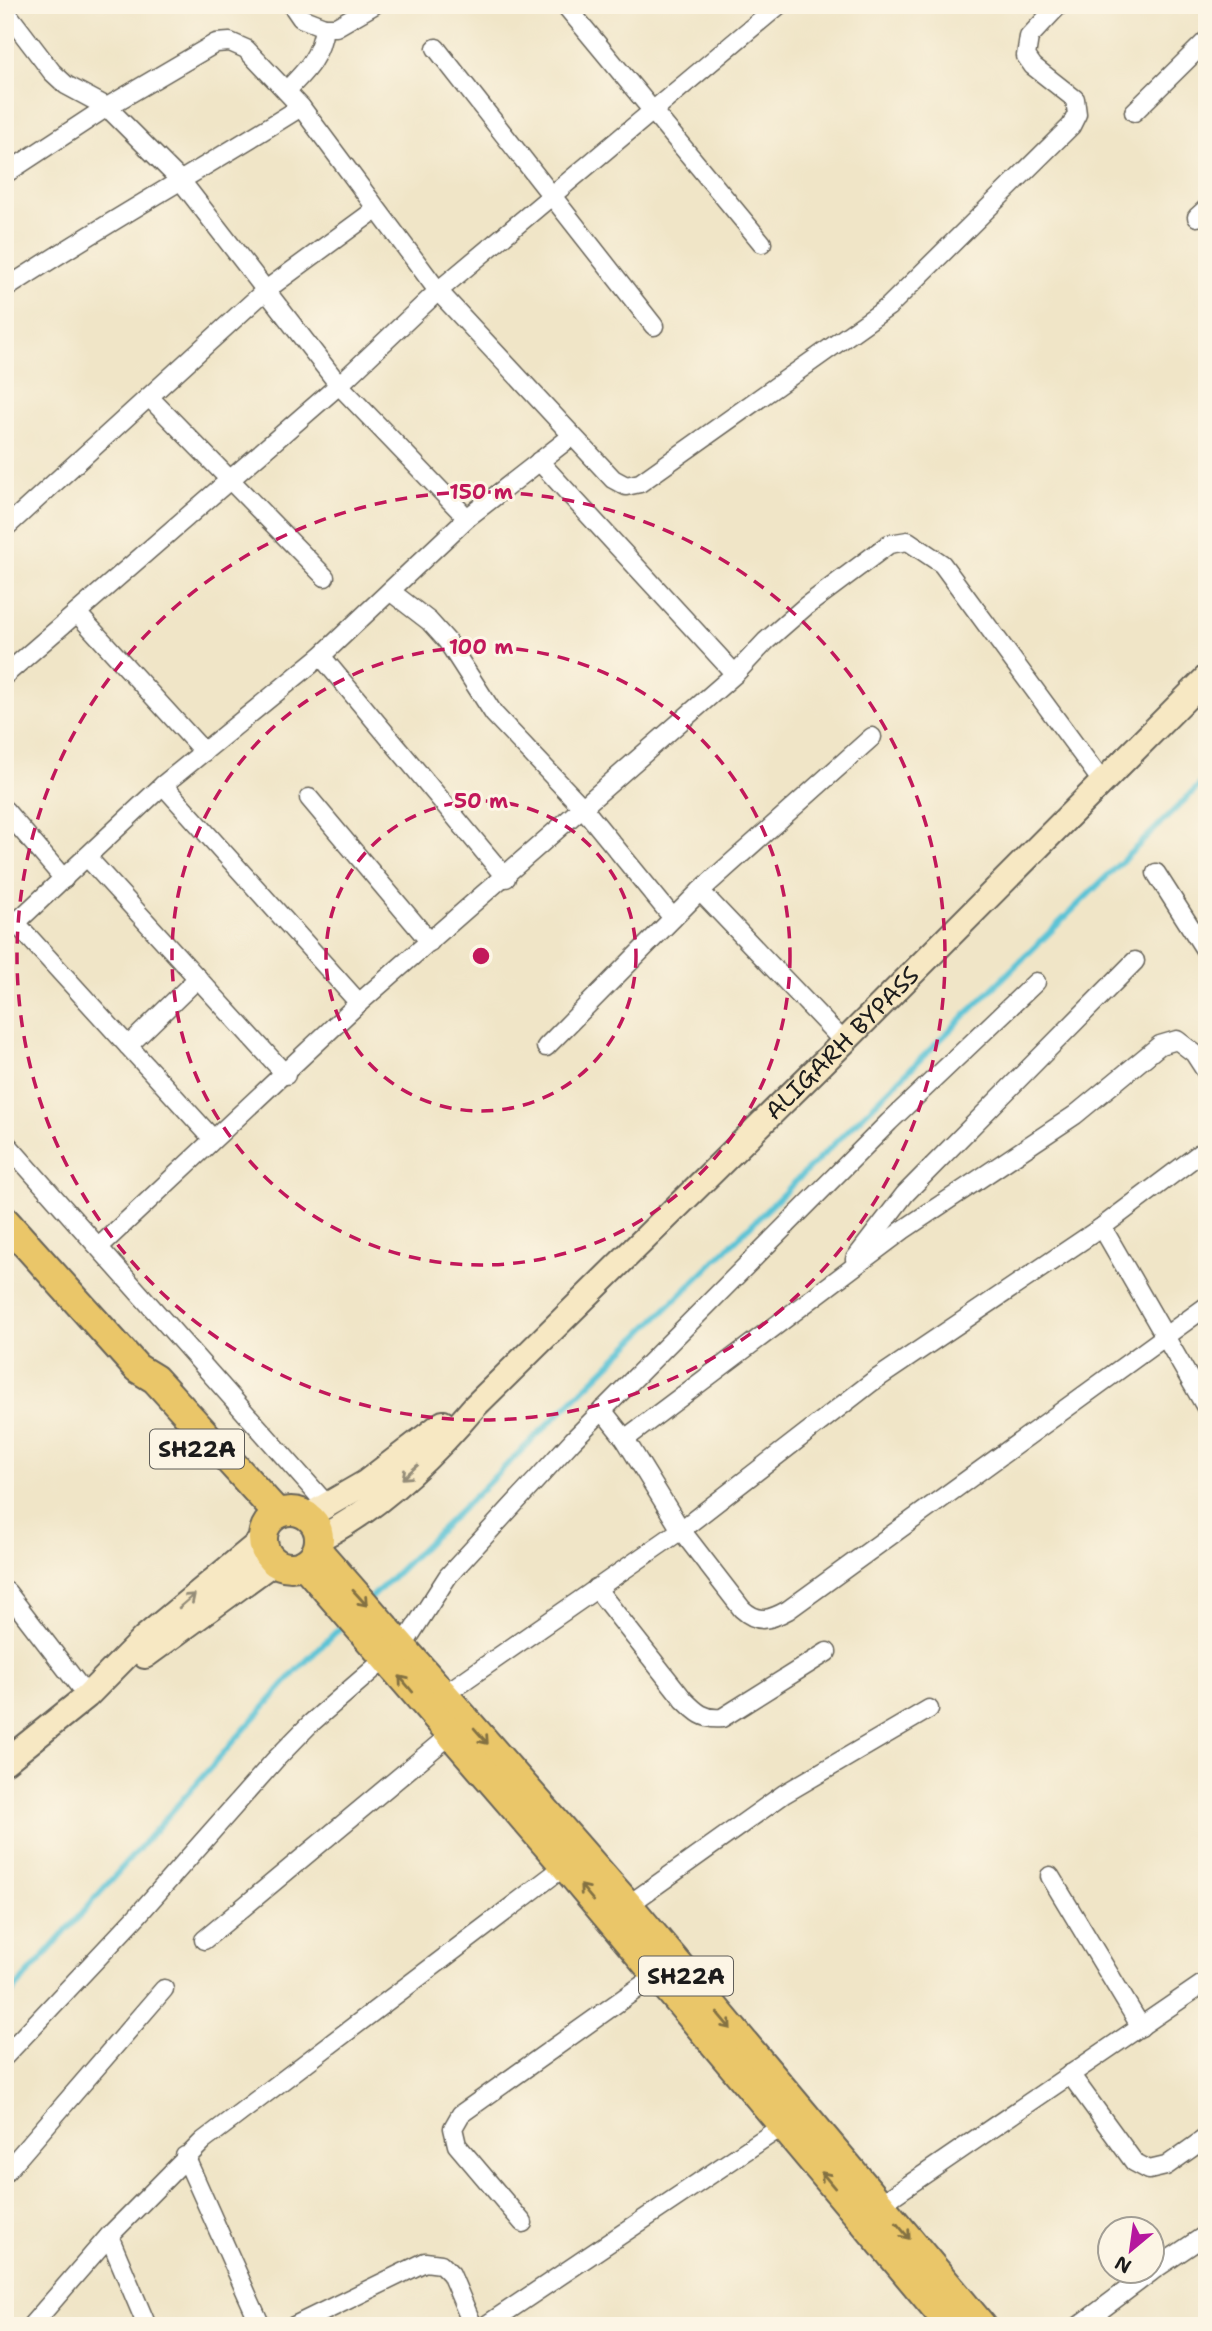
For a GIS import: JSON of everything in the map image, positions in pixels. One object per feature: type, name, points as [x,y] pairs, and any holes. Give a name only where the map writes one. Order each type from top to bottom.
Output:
[{"type":"main road","name":"ALIGARH BYPASS","points":[[318,1546],[376,1503],[449,1436],[475,1406],[844,1042],[1207,677]]},
{"type":"main road","name":"SH22A","points":[[5,1221],[137,1368],[155,1379],[270,1535]]},
{"type":"main road","name":"ALIGARH BYPASS","points":[[318,1546],[365,1483],[438,1426],[475,1406]]},
{"type":"main road","points":[[5,1762],[95,1689],[126,1670],[270,1535],[297,1511],[318,1546],[285,1567],[270,1535]]},
{"type":"main road","name":"SH22A","points":[[318,1546],[450,1735],[565,1866],[619,1912],[656,1976],[792,2120],[881,2204],[982,2326]]},
{"type":"main road","name":"SH22A","points":[[386,1643],[445,1694],[619,1912],[792,2120],[951,2326]]},
{"type":"street","points":[[292,5],[301,18],[324,27],[336,27],[374,5]]},
{"type":"street","points":[[565,5],[762,243]]},
{"type":"street","points":[[5,675],[339,385],[438,291],[779,5]]},
{"type":"street","points":[[5,173],[107,107],[216,43],[230,42],[246,49],[301,107],[375,210],[438,291],[612,479],[626,486],[640,483],[888,307],[1071,126],[1077,114],[1075,99],[1033,66],[1026,56],[1030,37],[1059,5]]},
{"type":"street","points":[[11,11],[52,72],[66,85],[107,107],[182,182],[339,385],[467,518]]},
{"type":"street","points":[[286,91],[310,68],[318,54],[324,27]]},
{"type":"street","points":[[1134,112],[1207,40]]},
{"type":"street","points":[[436,48],[654,326]]},
{"type":"street","points":[[5,289],[73,244],[182,182],[301,107]]},
{"type":"street","points":[[6,526],[266,290],[375,210]]},
{"type":"street","points":[[149,397],[228,481],[325,577]]},
{"type":"street","points":[[212,1138],[128,1046],[11,928],[163,785],[320,656],[467,518],[572,436]]},
{"type":"street","points":[[540,461],[735,674]]},
{"type":"street","points":[[100,1246],[212,1138],[286,1075],[359,1003],[506,878],[735,674],[766,641],[806,606],[888,544],[908,541],[943,565],[1103,783]]},
{"type":"street","points":[[390,591],[429,621],[447,641],[494,714],[583,808],[673,918]]},
{"type":"street","points":[[77,613],[204,752]]},
{"type":"street","points":[[320,656],[506,878]]},
{"type":"street","points":[[546,1047],[700,891],[872,737]]},
{"type":"street","points":[[163,785],[359,1003]]},
{"type":"street","points":[[309,798],[430,942]]},
{"type":"street","points":[[5,810],[64,879]]},
{"type":"street","points":[[87,857],[286,1075]]},
{"type":"street","points":[[1156,873],[1207,953]]},
{"type":"street","points":[[700,891],[844,1042]]},
{"type":"street","points":[[845,1273],[905,1194],[1135,961]]},
{"type":"street","points":[[128,1046],[198,978]]},
{"type":"street","points":[[5,2056],[137,1916],[275,1759],[603,1410],[850,1160],[1036,982]]},
{"type":"street","points":[[625,1439],[903,1230],[1075,1115],[1160,1045],[1177,1040],[1186,1045],[1207,1073]]},
{"type":"street","points":[[5,1142],[100,1246],[318,1546]]},
{"type":"street","points":[[445,1694],[681,1530],[872,1382],[1102,1227],[1207,1148]]},
{"type":"street","points":[[1102,1227],[1207,1409]]},
{"type":"street","points":[[603,1410],[625,1439],[681,1530],[742,1609],[751,1618],[764,1620],[776,1617],[1207,1306]]},
{"type":"street","points":[[596,1588],[684,1700],[699,1715],[710,1719],[722,1718],[827,1652]]},
{"type":"street","points":[[7,1592],[95,1689]]},
{"type":"street","points":[[619,1912],[785,1794],[929,1709]]},
{"type":"street","points":[[204,1940],[450,1735]]},
{"type":"street","points":[[31,2326],[109,2236],[185,2157],[565,1866]]},
{"type":"street","points":[[1049,1876],[1141,2027]]},
{"type":"street","points":[[523,2223],[457,2146],[453,2129],[461,2114],[656,1976]]},
{"type":"street","points":[[881,2204],[1207,1981]]},
{"type":"street","points":[[5,2173],[164,1989]]},
{"type":"street","points":[[1070,2074],[1134,2162],[1149,2170],[1166,2166],[1207,2137]]},
{"type":"street","points":[[485,2326],[792,2120]]},
{"type":"street","points":[[185,2157],[261,2326]]},
{"type":"street","points":[[1166,2262],[1207,2234]]},
{"type":"street","points":[[109,2236],[147,2326]]},
{"type":"street","points":[[294,2326],[425,2262],[441,2264],[451,2274],[474,2326]]},
{"type":"street","points":[[1079,2326],[1132,2286]]},
{"type":"waterway","points":[[369,1600],[1207,778]]},
{"type":"waterway","points":[[5,2000],[296,1671],[346,1622]]}]
